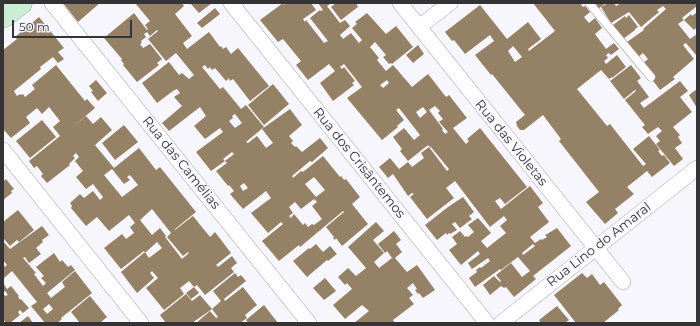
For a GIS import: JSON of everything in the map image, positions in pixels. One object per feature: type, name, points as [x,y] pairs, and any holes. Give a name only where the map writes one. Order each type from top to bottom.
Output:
[{"type":"main road","points":[[3,17],[21,3]]},
{"type":"street","name":"Rua das Camélias","points":[[52,3],[309,323]]},
{"type":"street","name":"Rua dos Crisântemos","points":[[231,3],[487,323]]},
{"type":"street","name":"Rua das Violetas","points":[[400,3],[623,282]]},
{"type":"street","points":[[419,27],[450,3]]},
{"type":"street","points":[[3,150],[140,323]]},
{"type":"street","name":"Rua Lino do Amaral","points":[[502,323],[697,168]]},
{"type":"lane","points":[[589,3],[650,77]]},
{"type":"building","points":[[63,3],[100,3],[78,22]]},
{"type":"building","points":[[135,3],[182,3],[184,6],[175,14],[192,36],[183,43],[187,49],[209,32],[220,47],[221,46],[223,49],[226,47],[231,54],[238,48],[269,86],[250,101],[233,79],[230,81],[229,78],[226,81],[215,68],[212,70],[210,67],[208,69],[205,65],[202,67],[220,89],[223,87],[241,109],[246,105],[264,127],[246,142],[248,143],[257,136],[266,148],[273,143],[262,129],[290,109],[302,125],[289,136],[293,141],[291,143],[302,152],[320,138],[328,148],[312,162],[310,161],[292,176],[293,178],[323,156],[340,177],[341,176],[344,180],[346,179],[360,197],[352,204],[368,224],[342,246],[336,238],[335,240],[333,238],[334,237],[326,227],[344,212],[343,211],[300,247],[299,245],[279,261],[262,241],[283,224],[281,222],[268,233],[251,213],[271,198],[266,191],[243,209],[230,194],[234,191],[216,171],[227,163],[225,161],[211,171],[196,152],[223,132],[220,128],[205,139],[194,126],[206,116],[200,107],[169,131],[162,123],[182,106],[174,97],[180,93],[177,89],[157,103],[142,83],[169,62],[179,75],[182,73],[189,79],[194,75],[176,53],[166,61],[148,39],[158,31],[157,30],[150,36],[147,32],[144,34],[146,37],[140,44],[143,48],[150,44],[162,59],[157,63],[159,65],[137,82],[123,65],[122,59],[104,38],[134,13],[147,30],[148,29],[145,25],[150,21]],"holes":[[[235,114],[242,123],[235,128],[229,121],[233,118],[232,116]],[[232,152],[234,154],[225,161],[223,159]],[[314,177],[325,190],[316,197],[305,184]],[[244,183],[248,188],[243,191],[240,186]],[[314,199],[317,202],[312,206],[322,219],[314,225],[312,224],[308,227],[305,223],[303,225],[294,214],[291,218],[289,216],[293,213],[289,207],[295,202],[301,209]]]},
{"type":"building","points":[[190,3],[212,3],[199,13]]},
{"type":"building","points":[[283,3],[284,5],[286,3],[311,3],[316,10],[303,19],[305,22],[306,20],[324,43],[328,41],[310,18],[320,10],[323,10],[318,3],[332,3],[327,6],[340,23],[345,20],[350,26],[340,35],[343,39],[351,33],[359,43],[362,40],[352,28],[357,24],[355,22],[367,13],[386,34],[396,26],[413,47],[392,64],[389,64],[383,57],[386,55],[375,42],[370,47],[379,58],[377,60],[386,71],[393,65],[412,87],[428,74],[446,97],[449,95],[467,118],[453,128],[466,144],[469,141],[467,139],[480,128],[527,187],[505,204],[500,198],[495,201],[501,209],[530,186],[543,203],[538,207],[549,222],[530,237],[535,243],[547,237],[545,235],[557,228],[571,246],[533,276],[536,279],[514,297],[506,287],[504,288],[501,286],[490,295],[483,285],[494,276],[500,282],[501,281],[496,275],[511,263],[522,277],[530,271],[518,257],[475,287],[469,278],[477,272],[476,270],[490,261],[488,258],[472,269],[468,263],[480,254],[478,251],[461,265],[449,250],[457,244],[452,237],[460,231],[465,237],[468,237],[474,232],[468,225],[478,218],[491,233],[481,241],[487,248],[506,233],[500,226],[507,220],[504,216],[490,227],[455,181],[446,188],[454,198],[427,219],[410,197],[414,194],[412,193],[408,196],[393,174],[388,178],[379,167],[390,158],[399,169],[408,162],[412,167],[424,158],[421,153],[429,147],[428,145],[408,161],[400,151],[402,149],[393,137],[404,128],[414,140],[420,135],[399,108],[396,110],[404,120],[382,140],[347,98],[362,87],[344,64],[340,67],[342,69],[344,67],[355,81],[352,83],[354,85],[333,101],[320,83],[335,71],[329,64],[308,80],[296,65],[301,61],[283,39],[278,42],[260,20]],"holes":[[[387,80],[389,83],[383,88],[380,85]],[[435,106],[440,111],[438,113],[443,119],[439,122],[448,132],[445,134],[429,110]],[[423,107],[427,112],[420,118],[416,112]],[[430,146],[449,169],[447,171],[429,147]],[[533,244],[535,246],[523,255],[522,253]]]},
{"type":"building","points":[[336,3],[356,3],[358,7],[341,20],[331,7]]},
{"type":"building","points":[[533,3],[580,3],[583,7],[585,6],[590,12],[584,17],[589,23],[595,18],[602,28],[595,34],[606,49],[614,43],[619,49],[611,55],[609,53],[606,55],[608,58],[604,61],[606,64],[617,55],[626,67],[609,79],[601,70],[577,89],[607,126],[610,124],[643,166],[646,164],[633,149],[649,136],[660,150],[658,151],[662,156],[664,155],[670,163],[652,177],[647,171],[627,187],[634,194],[615,209],[618,213],[605,224],[586,202],[599,192],[559,141],[561,139],[543,115],[524,130],[520,130],[517,126],[516,122],[525,115],[475,55],[494,41],[490,35],[465,54],[454,40],[452,41],[445,32],[480,5],[507,39],[528,22],[541,39],[528,49],[529,51],[555,31]],"holes":[[[513,46],[522,57],[515,62],[508,51]]]},
{"type":"building","points":[[593,3],[606,3],[598,9]]},
{"type":"building","points":[[608,3],[614,3],[616,6],[621,3],[697,3],[697,6],[682,18],[684,20],[678,24],[690,39],[697,34],[697,55],[686,43],[683,45],[694,59],[673,77],[675,79],[660,90],[641,65],[648,59],[643,53],[637,58],[630,50],[632,48],[627,42],[644,30],[643,29],[666,9],[663,6],[657,10],[659,12],[641,27],[629,12],[611,23],[601,7]]},
{"type":"building","points":[[215,8],[220,14],[202,28],[197,23]]},
{"type":"building","points":[[697,12],[697,27],[694,30],[684,20],[691,14],[692,16]]},
{"type":"building","points":[[629,15],[638,27],[623,39],[613,25],[625,16],[626,18]]},
{"type":"building","points":[[39,17],[64,48],[58,52],[64,59],[58,63],[53,57],[40,67],[41,69],[14,91],[17,96],[23,94],[25,97],[35,89],[32,85],[56,65],[85,101],[87,99],[95,108],[68,131],[86,116],[93,124],[101,117],[112,130],[95,145],[114,168],[139,148],[156,170],[160,167],[196,212],[175,230],[193,216],[210,237],[215,232],[231,253],[216,265],[218,267],[232,256],[237,263],[231,268],[234,272],[205,295],[197,285],[194,287],[189,281],[180,288],[184,294],[164,310],[146,288],[158,278],[152,271],[150,273],[154,278],[137,293],[121,272],[145,252],[144,251],[121,269],[104,248],[122,234],[126,239],[134,233],[130,227],[135,223],[129,215],[109,231],[97,217],[86,226],[71,208],[72,206],[70,203],[80,194],[84,198],[93,191],[100,200],[103,197],[93,184],[86,189],[76,177],[83,171],[75,161],[79,157],[76,153],[73,156],[75,158],[69,164],[70,165],[47,183],[41,176],[43,174],[37,166],[34,168],[29,161],[60,136],[53,127],[60,121],[49,107],[42,114],[37,108],[26,117],[30,123],[11,138],[3,129],[3,50],[17,39],[15,37]],"holes":[[[112,169],[124,184],[130,180],[127,177],[130,175],[138,185],[122,197],[104,175]],[[152,209],[171,233],[167,237],[183,256],[188,252],[189,253],[182,259],[160,228],[152,235],[140,220]],[[157,242],[162,248],[149,258],[145,253]]]},
{"type":"building","points":[[418,45],[424,54],[413,63],[406,55]]},
{"type":"building","points":[[631,65],[641,78],[637,81],[649,97],[640,103],[644,108],[680,81],[688,91],[680,97],[692,112],[673,127],[680,135],[678,137],[682,143],[675,148],[683,159],[674,166],[656,144],[660,141],[656,136],[662,131],[658,127],[648,134],[642,127],[645,125],[625,100],[636,91],[635,90],[624,99],[610,81]]},
{"type":"building","points":[[96,80],[107,93],[98,101],[91,92],[93,91],[89,86]]},
{"type":"building","points":[[273,84],[289,104],[264,125],[248,105]]},
{"type":"building","points":[[697,89],[697,108],[689,95]]},
{"type":"building","points":[[42,120],[56,137],[30,158],[16,141]]},
{"type":"building","points":[[124,125],[138,142],[115,160],[102,143]]},
{"type":"building","points":[[6,179],[14,189],[11,191],[12,193],[3,200],[3,182]]},
{"type":"building","points":[[463,197],[474,212],[469,216],[472,219],[460,228],[455,222],[452,224],[457,230],[447,235],[446,233],[437,240],[425,225]]},
{"type":"building","points":[[18,210],[34,230],[19,242],[17,240],[10,246],[3,238],[3,222]]},
{"type":"building","points":[[376,222],[384,231],[373,240],[384,253],[374,262],[379,268],[392,258],[387,251],[385,253],[378,244],[394,231],[401,240],[396,244],[402,252],[395,258],[407,272],[417,265],[435,290],[423,298],[415,290],[417,289],[413,283],[407,288],[413,295],[409,298],[414,304],[393,320],[395,323],[354,323],[369,311],[362,305],[345,319],[333,305],[352,289],[347,283],[345,285],[338,277],[348,268],[356,276],[366,268],[348,247]]},
{"type":"building","points":[[42,226],[49,235],[42,240],[43,242],[36,248],[41,254],[29,263],[25,257],[23,258],[36,273],[34,274],[43,286],[46,283],[41,278],[44,276],[36,267],[54,253],[60,262],[62,260],[68,267],[71,265],[75,270],[47,293],[51,298],[65,287],[62,282],[75,271],[92,293],[57,323],[45,323],[31,306],[37,302],[12,271],[3,279],[3,266],[4,267],[7,265],[3,260],[3,241],[10,249]],"holes":[[[49,304],[53,309],[47,314],[43,309]]]},
{"type":"building","points":[[316,244],[323,252],[330,246],[337,254],[328,261],[327,260],[307,277],[293,261]]},
{"type":"building","points":[[235,273],[238,277],[241,275],[246,281],[224,299],[225,301],[243,287],[257,305],[245,315],[247,318],[240,323],[196,323],[210,311],[216,318],[218,317],[212,309],[221,301],[213,291]]},
{"type":"building","points":[[582,273],[587,278],[592,274],[600,285],[604,282],[622,305],[618,309],[619,310],[603,323],[576,323],[554,295]]},
{"type":"building","points":[[325,278],[336,291],[324,300],[313,288]]},
{"type":"building","points":[[3,283],[7,289],[11,286],[19,296],[18,297],[20,300],[21,299],[29,308],[23,313],[20,310],[18,312],[20,315],[10,323],[6,323],[3,319],[3,293],[5,296],[8,295],[5,291],[3,292]]},
{"type":"building","points":[[194,287],[199,293],[191,299],[186,293]]},
{"type":"building","points":[[186,294],[192,301],[200,295],[212,309],[192,323],[166,323],[160,315]]},
{"type":"building","points":[[90,296],[107,317],[100,323],[80,323],[71,312]]},
{"type":"building","points":[[264,305],[278,323],[248,323],[246,320]]},
{"type":"building","points":[[557,306],[569,320],[565,323],[541,323],[539,320]]},
{"type":"building","points":[[28,316],[33,323],[19,323]]}]
